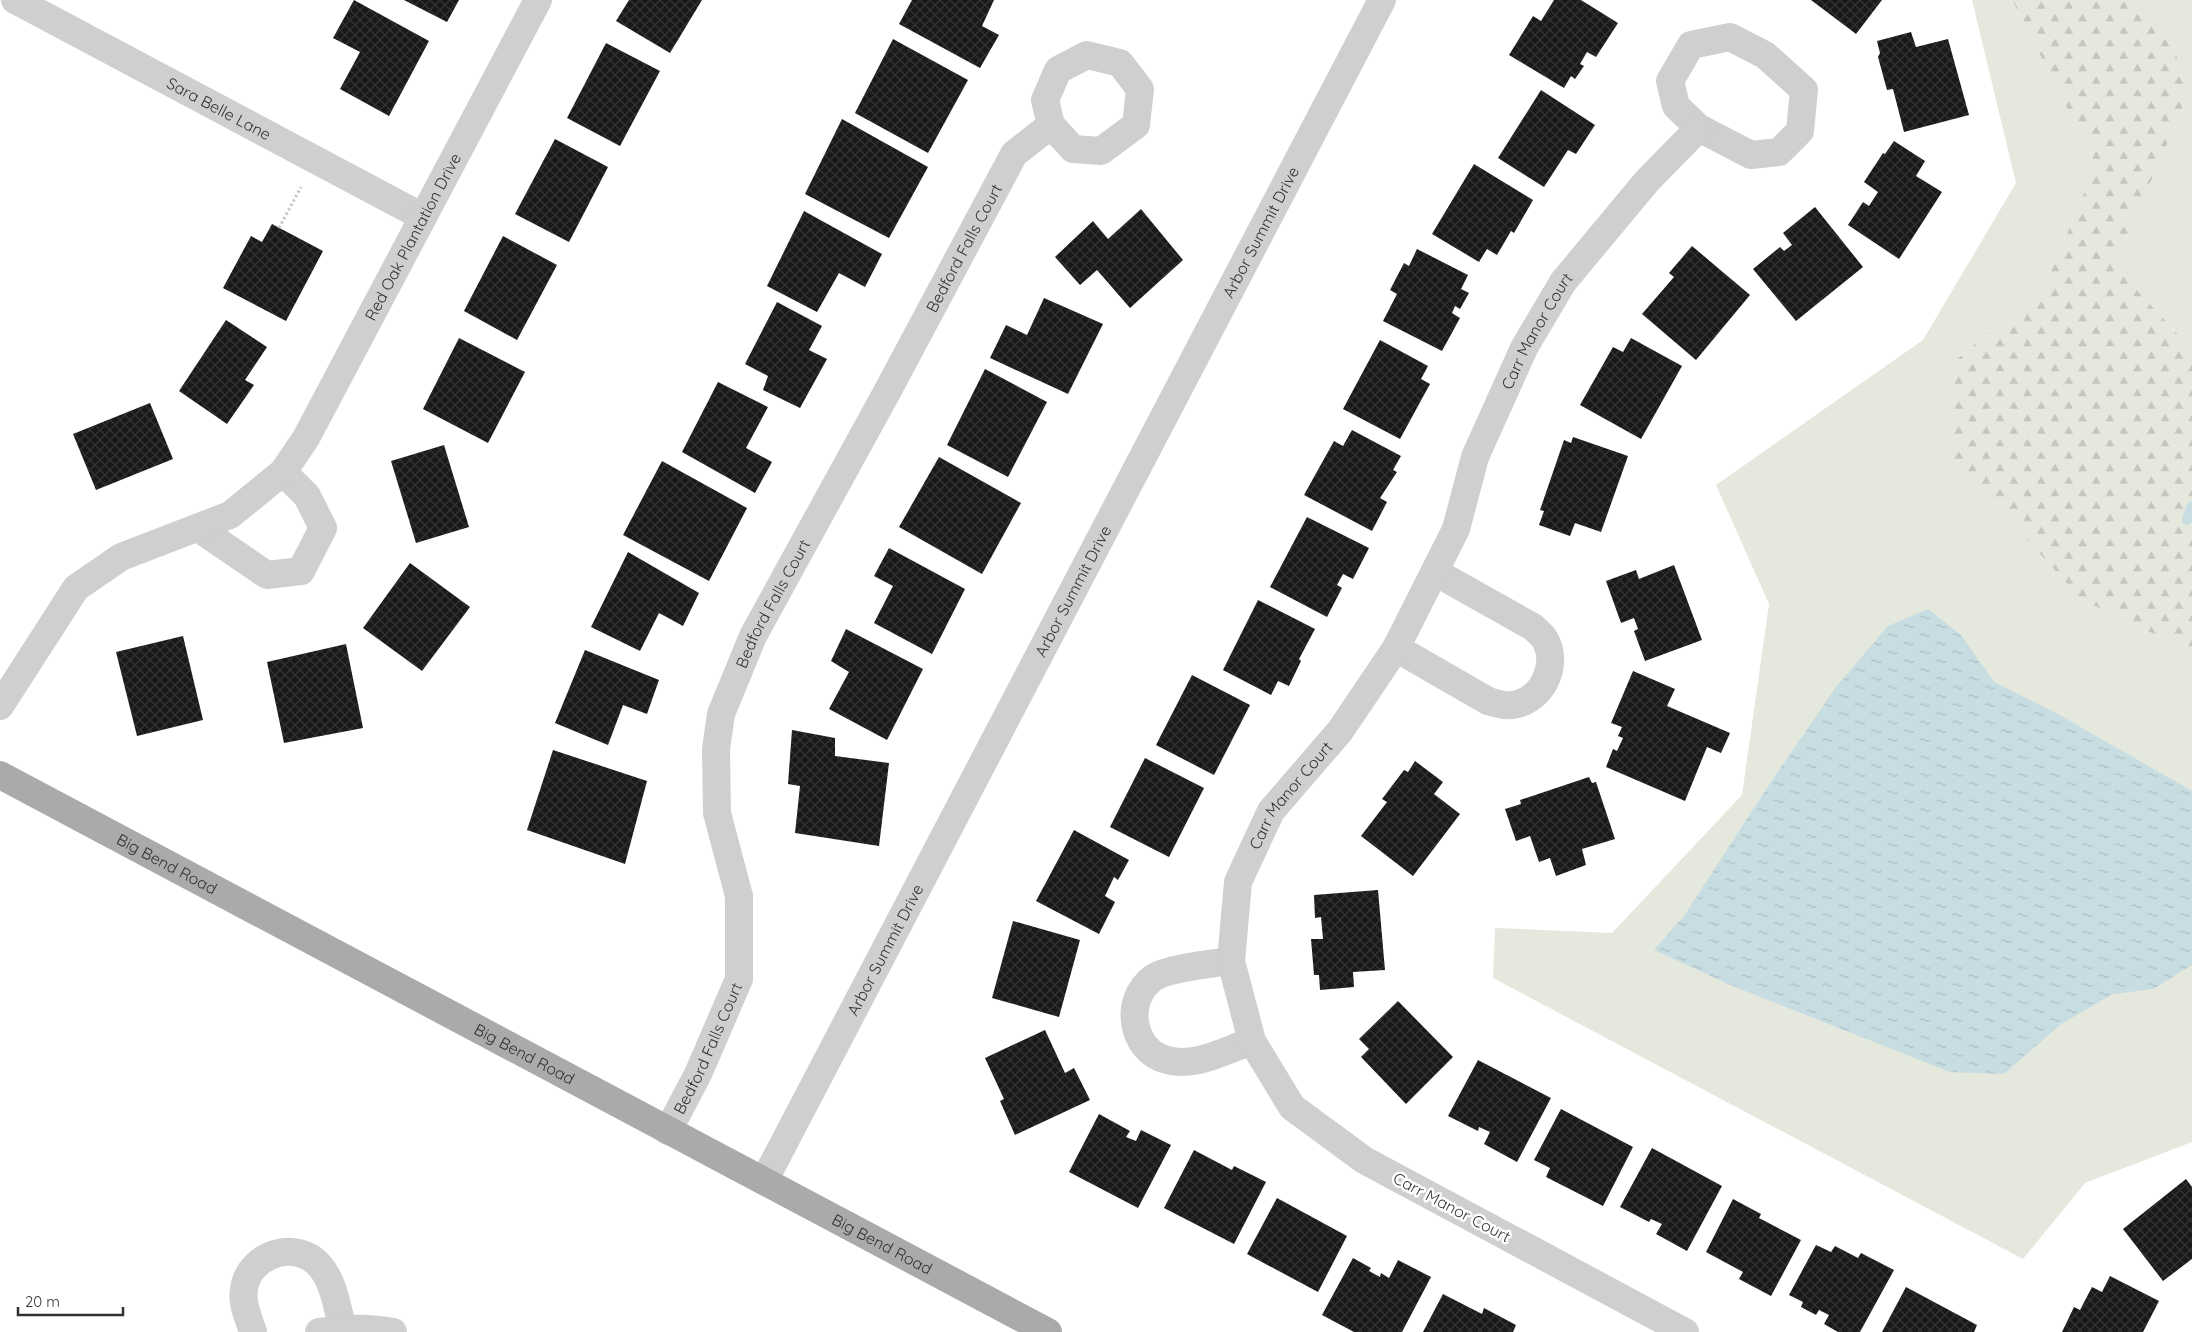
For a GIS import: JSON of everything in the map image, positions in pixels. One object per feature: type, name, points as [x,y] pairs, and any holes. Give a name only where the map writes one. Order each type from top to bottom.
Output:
[{"type":"main road","name":"Big Bend Road","points":[[0,776],[1048,1332]]},
{"type":"street","name":"Sara Belle Lane","points":[[15,0],[423,217]]},
{"type":"street","name":"Red Oak Plantation Drive","points":[[0,706],[76,588],[121,557],[230,515],[283,472],[306,438],[538,0]]},
{"type":"street","name":"Arbor Summit Drive","points":[[764,1181],[1382,0]]},
{"type":"street","points":[[1730,37],[1765,55],[1804,90],[1800,131],[1779,152],[1751,155],[1700,128],[1676,106],[1670,81],[1691,45],[1730,37]]},
{"type":"street","name":"Bedford Falls Court","points":[[668,1131],[698,1074],[739,979],[739,896],[718,812],[716,749],[721,714],[753,636],[887,392],[1014,154],[1051,124]]},
{"type":"street","name":"Carr Manor Court","points":[[1685,1332],[1364,1160],[1292,1106],[1252,1041],[1231,961],[1238,882],[1271,811],[1340,731],[1396,648],[1456,529],[1475,456],[1524,348],[1563,282],[1647,182],[1700,128]]},
{"type":"street","points":[[198,528],[267,576],[302,571],[323,528],[307,496],[283,472]]},
{"type":"street","points":[[1396,648],[1488,701],[1502,705],[1518,704],[1532,698],[1545,682],[1550,668],[1549,652],[1544,638],[1533,627],[1435,572]]},
{"type":"street","points":[[1231,961],[1164,973],[1152,979],[1142,991],[1134,1006],[1135,1023],[1140,1039],[1152,1053],[1167,1060],[1186,1062],[1203,1059],[1252,1041]]},
{"type":"street","points":[[253,1332],[243,1298],[245,1283],[252,1269],[266,1257],[280,1252],[296,1252],[311,1258],[328,1276],[331,1330],[379,1329],[393,1332]]},
{"type":"path","points":[[279,228],[315,160]]},
{"type":"green space","points":[[1972,0],[2012,0],[2096,165],[2044,288],[1956,360],[2082,600],[2192,652],[2192,1142],[2085,1183],[2023,1259],[1493,978],[1495,928],[1612,933],[1742,795],[1769,604],[1716,485],[1923,340],[2016,183]]},
{"type":"green space","points":[[2012,0],[2121,0],[2169,25],[2187,98],[2114,266],[2192,349],[2192,652],[2082,600],[1951,456],[1956,360],[2044,288],[2096,165]]},
{"type":"green space","points":[[2121,0],[2192,0],[2192,349],[2114,266],[2187,98],[2169,26]]},
{"type":"water","points":[[1928,609],[1961,635],[1994,682],[2056,713],[2192,791],[2192,965],[2153,989],[2113,994],[2061,1024],[2004,1074],[1950,1072],[1735,987],[1654,950],[1684,916],[1767,788],[1836,687],[1888,626]]},
{"type":"building","points":[[354,0],[429,41],[389,116],[340,89],[360,52],[333,38]]},
{"type":"building","points":[[404,0],[459,0],[447,22]]},
{"type":"building","points":[[629,0],[702,0],[670,53],[616,21]]},
{"type":"building","points":[[912,0],[994,0],[982,26],[999,35],[980,68],[899,24]]},
{"type":"building","points":[[1554,0],[1581,0],[1618,23],[1596,57],[1587,52],[1580,64],[1584,66],[1575,79],[1571,76],[1564,88],[1509,55],[1533,16],[1541,21]]},
{"type":"building","points":[[1811,0],[1882,0],[1856,34]]},
{"type":"building","points":[[1911,32],[1916,47],[1948,39],[1969,115],[1904,132],[1893,89],[1887,90],[1878,57],[1880,53],[1877,41]]},
{"type":"building","points":[[893,39],[968,80],[928,153],[855,113]]},
{"type":"building","points":[[606,43],[660,71],[620,146],[567,118]]},
{"type":"building","points":[[1541,90],[1595,125],[1576,154],[1568,150],[1544,187],[1498,158]]},
{"type":"building","points":[[842,119],[928,167],[889,238],[805,194]]},
{"type":"building","points":[[555,139],[608,167],[569,242],[515,214]]},
{"type":"building","points":[[1894,141],[1925,161],[1916,176],[1942,192],[1899,259],[1848,225],[1863,202],[1869,206],[1878,192],[1864,182],[1883,153],[1885,154]]},
{"type":"building","points":[[1474,164],[1533,200],[1514,233],[1511,231],[1497,255],[1487,249],[1479,262],[1432,234]]},
{"type":"building","points":[[1815,207],[1863,267],[1796,321],[1753,269],[1780,247],[1784,251],[1792,245],[1783,233]]},
{"type":"building","points":[[1141,209],[1183,260],[1130,308],[1097,270],[1080,285],[1055,257],[1093,221],[1108,239]]},
{"type":"building","points":[[804,211],[882,254],[865,287],[839,273],[817,312],[767,286]]},
{"type":"building","points":[[272,224],[323,251],[286,321],[223,288],[251,236],[262,242]]},
{"type":"building","points":[[503,236],[557,265],[517,340],[464,311]]},
{"type":"building","points":[[1692,246],[1750,295],[1696,360],[1642,314],[1674,277],[1669,273]]},
{"type":"building","points":[[1417,249],[1468,275],[1461,289],[1469,293],[1460,309],[1455,306],[1452,313],[1460,318],[1442,351],[1383,321],[1397,294],[1390,290],[1404,263],[1409,266]]},
{"type":"building","points":[[1044,298],[1103,324],[1068,394],[990,358],[1006,325],[1027,335]]},
{"type":"building","points":[[777,302],[822,326],[809,350],[827,359],[800,408],[763,390],[768,376],[745,364]]},
{"type":"building","points":[[226,320],[267,347],[245,380],[254,385],[227,424],[179,391]]},
{"type":"building","points":[[459,338],[525,372],[488,443],[423,409]]},
{"type":"building","points":[[1631,338],[1682,366],[1641,439],[1580,405],[1613,347],[1623,352]]},
{"type":"building","points":[[1380,340],[1428,366],[1421,379],[1430,384],[1400,439],[1343,409]]},
{"type":"building","points":[[985,369],[1047,402],[1008,477],[947,445]]},
{"type":"building","points":[[718,382],[768,407],[746,448],[772,462],[755,493],[682,452]]},
{"type":"building","points":[[150,403],[173,459],[96,490],[73,434]]},
{"type":"building","points":[[1352,430],[1401,456],[1393,470],[1397,472],[1380,498],[1387,502],[1372,531],[1304,495],[1334,441],[1343,446]]},
{"type":"building","points":[[1573,437],[1628,456],[1601,532],[1575,523],[1570,536],[1539,525],[1544,511],[1540,510],[1564,440],[1571,443]]},
{"type":"building","points":[[444,445],[469,527],[416,543],[391,461]]},
{"type":"building","points":[[939,457],[1021,503],[982,574],[899,527]]},
{"type":"building","points":[[662,461],[747,508],[709,581],[623,535]]},
{"type":"building","points":[[1307,517],[1369,548],[1353,579],[1343,574],[1337,585],[1342,588],[1327,617],[1270,587]]},
{"type":"building","points":[[889,548],[965,589],[932,654],[874,623],[893,586],[874,576]]},
{"type":"building","points":[[628,552],[699,593],[683,626],[659,613],[640,651],[591,627]]},
{"type":"building","points":[[410,563],[470,607],[422,671],[363,628]]},
{"type":"building","points":[[1674,565],[1702,640],[1645,661],[1634,631],[1638,629],[1634,618],[1621,623],[1606,581],[1636,570],[1639,579]]},
{"type":"building","points":[[1258,600],[1315,629],[1299,659],[1301,661],[1289,686],[1278,681],[1271,695],[1223,670]]},
{"type":"building","points":[[846,629],[923,669],[887,740],[829,709],[849,672],[831,661]]},
{"type":"building","points":[[183,636],[203,720],[137,736],[116,652]]},
{"type":"building","points":[[346,644],[363,728],[284,743],[267,662]]},
{"type":"building","points":[[585,650],[659,680],[647,714],[623,705],[608,745],[555,723]]},
{"type":"building","points":[[1633,671],[1675,689],[1667,706],[1730,733],[1721,753],[1707,747],[1685,801],[1606,767],[1613,749],[1617,751],[1623,738],[1618,736],[1622,727],[1611,723]]},
{"type":"building","points":[[1192,675],[1250,705],[1214,775],[1156,745]]},
{"type":"building","points":[[792,730],[835,738],[835,756],[889,763],[879,846],[795,833],[800,786],[788,784]]},
{"type":"building","points":[[553,750],[647,781],[625,864],[527,830]]},
{"type":"building","points":[[1145,758],[1204,788],[1169,857],[1110,827]]},
{"type":"building","points":[[1415,761],[1443,782],[1434,794],[1460,814],[1413,876],[1361,836],[1387,802],[1382,799],[1404,770],[1408,772]]},
{"type":"building","points":[[1589,777],[1592,783],[1596,782],[1615,839],[1582,849],[1586,865],[1556,876],[1550,858],[1539,862],[1530,836],[1516,841],[1505,809],[1521,804],[1520,800]]},
{"type":"building","points":[[1074,830],[1129,860],[1118,880],[1114,877],[1105,896],[1115,902],[1099,934],[1036,901]]},
{"type":"building","points":[[1378,890],[1385,970],[1353,972],[1354,987],[1320,990],[1319,975],[1314,975],[1311,939],[1323,939],[1321,917],[1315,918],[1314,895]]},
{"type":"building","points":[[1013,921],[1080,940],[1059,1017],[992,998]]},
{"type":"building","points":[[1398,1001],[1453,1057],[1406,1104],[1361,1057],[1369,1049],[1359,1039]]},
{"type":"building","points":[[1045,1030],[1065,1073],[1074,1068],[1090,1100],[1015,1135],[1000,1101],[1004,1099],[985,1058]]},
{"type":"building","points":[[1478,1060],[1551,1098],[1517,1162],[1484,1144],[1490,1132],[1479,1127],[1478,1131],[1448,1116]]},
{"type":"building","points":[[1561,1109],[1633,1147],[1603,1206],[1546,1177],[1550,1168],[1534,1160]]},
{"type":"building","points":[[1099,1114],[1130,1131],[1126,1137],[1136,1141],[1141,1130],[1171,1145],[1138,1208],[1069,1172]]},
{"type":"building","points":[[1652,1148],[1722,1186],[1687,1251],[1656,1234],[1662,1224],[1651,1219],[1649,1222],[1620,1207]]},
{"type":"building","points":[[1194,1150],[1232,1170],[1234,1166],[1266,1182],[1234,1244],[1164,1208]]},
{"type":"building","points":[[2186,1179],[2192,1187],[2192,1259],[2163,1281],[2123,1229]]},
{"type":"building","points":[[1277,1198],[1347,1236],[1318,1292],[1247,1254]]},
{"type":"building","points":[[1733,1199],[1761,1214],[1759,1218],[1801,1240],[1771,1296],[1739,1279],[1743,1272],[1706,1252]]},
{"type":"building","points":[[1816,1245],[1831,1252],[1835,1246],[1858,1258],[1861,1253],[1894,1270],[1860,1332],[1838,1332],[1824,1324],[1829,1315],[1819,1310],[1816,1315],[1801,1307],[1803,1302],[1789,1295]]},
{"type":"building","points":[[1353,1258],[1371,1268],[1369,1271],[1380,1277],[1381,1273],[1389,1278],[1398,1260],[1431,1277],[1402,1332],[1354,1332],[1322,1315]]},
{"type":"building","points":[[2110,1276],[2159,1301],[2143,1332],[2062,1332],[2074,1307],[2080,1310],[2092,1287],[2102,1292]]},
{"type":"building","points":[[1906,1287],[1977,1325],[1974,1332],[1882,1332]]},
{"type":"building","points":[[1443,1294],[1482,1314],[1484,1308],[1516,1325],[1513,1332],[1423,1332]]},
{"type":"waterway","points":[[2187,520],[2192,506]]}]
